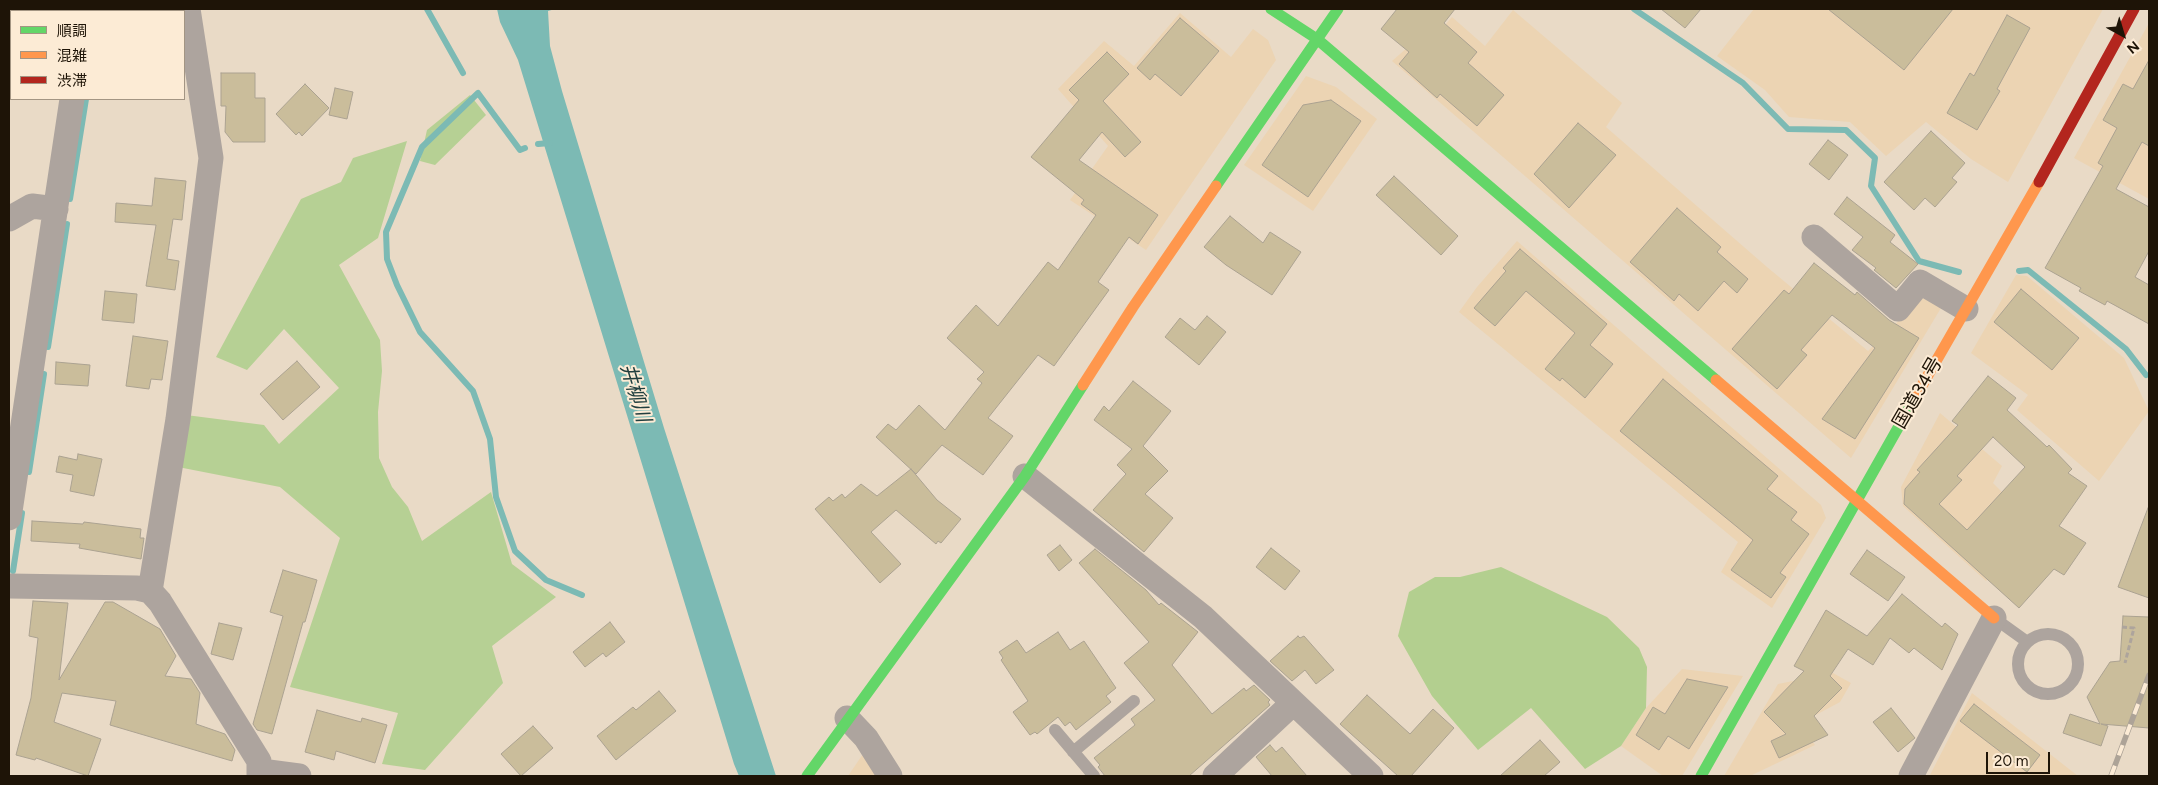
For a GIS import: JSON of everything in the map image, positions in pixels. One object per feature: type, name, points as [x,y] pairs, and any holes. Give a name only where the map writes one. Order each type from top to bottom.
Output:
[{"type":"main road","points":[[1271,9],[1317,38],[1994,618]]},
{"type":"main road","points":[[807,776],[847,718],[1025,476],[1133,307],[1338,9]]},
{"type":"main road","name":"国道34号","points":[[1701,776],[1857,499],[2034,193],[2134,9]]},
{"type":"street","points":[[150,591],[178,419],[211,158],[188,9]]},
{"type":"street","points":[[9,518],[72,100]]},
{"type":"street","points":[[9,219],[32,206],[56,209]]},
{"type":"street","points":[[1814,237],[1898,309],[1920,282],[1966,309]]},
{"type":"street","points":[[1025,476],[1203,617],[1292,704],[1372,776]]},
{"type":"street","points":[[9,586],[137,588],[150,591],[160,602],[259,761],[260,774],[299,776]]},
{"type":"street","points":[[1911,776],[1994,618]]},
{"type":"street","points":[[1216,776],[1292,704]]},
{"type":"street","points":[[847,718],[866,738],[890,776]]},
{"type":"lane","points":[[1994,618],[2026,641]]},
{"type":"lane","points":[[2043,633],[2063,637],[2076,651],[2078,670],[2068,688],[2058,694],[2038,694],[2021,681],[2016,660],[2026,641],[2043,633]]},
{"type":"lane","points":[[1073,752],[1134,701]]},
{"type":"lane","points":[[1055,730],[1094,776]]},
{"type":"path","points":[[2122,627],[2134,628],[2125,663]]},
{"type":"shaded area","points":[[1754,9],[2103,9],[2008,182],[1971,159],[1926,122],[1886,156],[1850,122],[1789,117],[1765,90],[1717,56]]},
{"type":"shaded area","points":[[1513,10],[1622,103],[1606,127],[1767,267],[1868,351],[1924,296],[1941,308],[1851,458],[1392,61],[1408,47],[1420,54],[1452,17],[1485,46]]},
{"type":"shaded area","points":[[1180,13],[1231,57],[1253,29],[1268,40],[1276,60],[1146,250],[1070,200],[1108,146],[1058,89],[1104,41],[1134,66]]},
{"type":"shaded area","points":[[2149,23],[2149,199],[2074,158]]},
{"type":"shaded area","points":[[1306,76],[1336,87],[1377,119],[1313,211],[1244,165]]},
{"type":"shaded area","points":[[1517,241],[1821,505],[1826,518],[1772,608],[1721,572],[1738,542],[1459,312],[1477,287]]},
{"type":"shaded area","points":[[2016,275],[2027,276],[2124,358],[2149,411],[2099,481],[2017,410],[2028,395],[1971,353]]},
{"type":"shaded area","points":[[1940,413],[2002,466],[1993,483],[2034,524],[1986,581],[1903,506],[1901,487]]},
{"type":"shaded area","points":[[1682,669],[1743,676],[1682,776],[1663,776],[1621,746],[1646,708]]},
{"type":"shaded area","points":[[1833,673],[1851,683],[1840,702],[1799,724],[1815,745],[1750,776],[1724,776],[1778,684]]},
{"type":"shaded area","points":[[1972,693],[2078,776],[1930,775]]},
{"type":"shaded area","points":[[865,751],[883,776],[848,776]]},
{"type":"green space","points":[[470,95],[486,115],[435,165],[420,161],[427,130]]},
{"type":"green space","points":[[407,141],[378,238],[339,265],[380,340],[382,371],[378,412],[379,458],[392,487],[408,507],[422,541],[491,492],[512,564],[556,597],[492,646],[503,683],[425,770],[382,764],[398,713],[290,687],[340,538],[280,487],[178,467],[186,415],[264,425],[279,444],[339,388],[284,329],[247,370],[216,357],[301,199],[341,182],[353,158]]},
{"type":"green space","points":[[1501,567],[1607,617],[1639,648],[1647,667],[1646,708],[1621,746],[1585,769],[1531,708],[1478,750],[1432,696],[1398,636],[1409,592],[1435,577],[1460,577]]},
{"type":"water","name":"井柳川","points":[[497,9],[555,9],[548,11],[550,46],[562,91],[664,428],[776,776],[739,776],[734,764],[518,60],[500,22]]},
{"type":"building","points":[[1397,9],[1455,9],[1444,23],[1477,52],[1468,63],[1504,95],[1477,126],[1440,94],[1437,98],[1399,64],[1409,52],[1381,29]]},
{"type":"building","points":[[1661,9],[1701,9],[1685,28]]},
{"type":"building","points":[[1828,9],[1953,9],[1904,70]]},
{"type":"building","points":[[2007,15],[2030,28],[1997,89],[2000,91],[1977,130],[1947,113],[1970,73],[1974,76]]},
{"type":"building","points":[[1180,18],[1219,51],[1181,96],[1155,74],[1150,80],[1137,68]]},
{"type":"building","points":[[1107,52],[1129,74],[1103,101],[1141,142],[1125,157],[1102,132],[1079,160],[1158,215],[1138,244],[1129,237],[1098,282],[1109,290],[1054,366],[1038,355],[988,418],[1013,436],[983,475],[942,445],[916,474],[876,437],[888,424],[896,430],[919,405],[945,430],[982,383],[977,379],[984,372],[947,338],[976,305],[998,326],[1048,262],[1058,270],[1096,215],[1081,204],[1084,200],[1031,157],[1079,100],[1069,90]]},
{"type":"building","points":[[2149,60],[2149,146],[2142,142],[2116,189],[2149,207],[2149,251],[2135,277],[2149,285],[2149,324],[2107,301],[2105,305],[2079,291],[2081,288],[2045,268],[2103,166],[2098,163],[2117,128],[2103,120],[2123,84],[2133,89]]},
{"type":"building","points":[[221,73],[255,73],[255,98],[265,98],[265,142],[233,142],[225,132],[226,106],[221,106]]},
{"type":"building","points":[[305,84],[329,108],[302,136],[299,132],[296,135],[276,114]]},
{"type":"building","points":[[335,88],[353,92],[347,119],[329,115]]},
{"type":"building","points":[[1331,100],[1361,121],[1308,197],[1262,165],[1303,105]]},
{"type":"building","points":[[1578,123],[1616,155],[1569,208],[1534,174]]},
{"type":"building","points":[[1931,131],[1965,163],[1952,178],[1957,182],[1935,207],[1925,198],[1914,210],[1884,182]]},
{"type":"building","points":[[1828,140],[1848,155],[1829,180],[1809,164]]},
{"type":"building","points":[[1394,176],[1458,236],[1441,255],[1376,195]]},
{"type":"building","points":[[155,178],[186,181],[182,220],[173,219],[167,259],[179,261],[175,290],[146,286],[156,225],[115,222],[116,203],[152,206]]},
{"type":"building","points":[[1847,197],[1895,235],[1890,242],[1918,264],[1896,288],[1874,270],[1876,268],[1852,250],[1863,237],[1834,214]]},
{"type":"building","points":[[1677,208],[1721,247],[1717,252],[1748,279],[1737,293],[1724,281],[1698,311],[1679,294],[1674,301],[1630,262]]},
{"type":"building","points":[[1230,216],[1263,243],[1270,232],[1301,252],[1272,295],[1226,265],[1204,247]]},
{"type":"building","points":[[1520,249],[1607,324],[1590,345],[1613,364],[1585,398],[1562,378],[1560,381],[1545,369],[1575,333],[1526,291],[1495,326],[1474,308],[1506,271],[1503,268]]},
{"type":"building","points":[[1814,263],[1855,295],[1857,292],[1889,320],[1919,338],[1855,439],[1822,419],[1875,348],[1832,315],[1801,350],[1807,355],[1777,389],[1732,349],[1784,290],[1789,294]]},
{"type":"building","points":[[2021,289],[2079,338],[2052,370],[1994,322]]},
{"type":"building","points":[[105,291],[137,294],[134,323],[102,320]]},
{"type":"building","points":[[1207,316],[1226,332],[1199,365],[1165,337],[1180,318],[1195,330]]},
{"type":"building","points":[[133,336],[168,341],[162,380],[151,379],[149,389],[126,386]]},
{"type":"building","points":[[297,361],[320,387],[283,420],[260,394]]},
{"type":"building","points":[[56,362],[90,365],[88,386],[55,384]]},
{"type":"building","points":[[1988,376],[2016,398],[2007,410],[2047,447],[2049,445],[2072,469],[2068,473],[2087,486],[2059,526],[2086,543],[2064,575],[2054,569],[2019,608],[1904,504],[1905,489],[1920,472],[1917,470],[1958,425],[1952,421]],"holes":[[[1993,437],[2025,467],[1967,530],[1939,504],[1962,480],[1957,476]]]},
{"type":"building","points":[[1663,379],[1778,476],[1767,489],[1797,512],[1791,520],[1809,534],[1780,573],[1786,577],[1771,598],[1731,570],[1753,540],[1620,431]]},
{"type":"building","points":[[1133,381],[1171,411],[1143,446],[1168,471],[1145,494],[1173,518],[1144,552],[1093,510],[1126,474],[1117,465],[1132,449],[1094,420],[1104,406],[1109,411]]},
{"type":"building","points":[[78,454],[102,459],[94,496],[70,491],[73,475],[56,472],[59,456],[77,460]]},
{"type":"building","points":[[911,469],[937,500],[961,519],[941,543],[938,541],[936,544],[896,510],[871,532],[901,564],[880,583],[815,509],[829,497],[833,501],[842,494],[845,498],[861,484],[877,496]]},
{"type":"building","points":[[2149,508],[2149,598],[2118,587]]},
{"type":"building","points":[[32,521],[83,524],[84,522],[141,529],[140,538],[144,538],[141,559],[79,548],[80,544],[31,541]]},
{"type":"building","points":[[1060,545],[1072,560],[1059,571],[1047,555]]},
{"type":"building","points":[[1271,548],[1300,571],[1285,590],[1256,567]]},
{"type":"building","points":[[1095,549],[1146,590],[1159,605],[1161,603],[1198,632],[1172,665],[1212,714],[1244,688],[1246,691],[1254,685],[1270,700],[1268,702],[1270,705],[1189,776],[1105,776],[1094,758],[1135,725],[1131,719],[1155,700],[1124,663],[1149,642],[1079,563]]},
{"type":"building","points":[[1867,550],[1905,577],[1888,601],[1850,574]]},
{"type":"building","points":[[283,570],[317,580],[305,622],[303,622],[272,734],[257,730],[253,724],[283,616],[270,612]]},
{"type":"building","points":[[1902,594],[1942,627],[1945,623],[1958,634],[1942,670],[1914,648],[1909,653],[1890,638],[1873,665],[1848,649],[1830,676],[1842,688],[1814,716],[1828,735],[1779,758],[1771,741],[1786,734],[1764,712],[1804,671],[1794,666],[1826,610],[1867,636]]},
{"type":"building","points":[[33,601],[68,603],[59,680],[105,602],[113,602],[160,629],[176,656],[165,676],[191,679],[200,693],[196,724],[225,734],[235,750],[232,761],[110,725],[116,701],[62,693],[54,722],[101,739],[88,776],[36,758],[35,760],[16,755],[31,698],[38,638],[29,636]]},
{"type":"building","points":[[2123,616],[2149,617],[2149,728],[2101,724],[2108,726],[2101,746],[2063,733],[2070,714],[2100,724],[2087,697],[2110,662],[2120,661]]},
{"type":"building","points":[[610,622],[625,642],[606,657],[603,653],[585,667],[573,652]]},
{"type":"building","points":[[219,623],[242,628],[233,660],[211,654]]},
{"type":"building","points":[[1058,632],[1070,650],[1084,641],[1116,688],[1106,696],[1111,702],[1076,730],[1070,722],[1065,726],[1058,717],[1037,734],[1035,732],[1030,735],[1013,712],[1028,701],[1001,660],[1003,658],[999,652],[1017,640],[1026,653]]},
{"type":"building","points":[[1298,636],[1300,638],[1304,636],[1334,670],[1316,684],[1305,670],[1292,681],[1270,661]]},
{"type":"building","points":[[1687,679],[1728,687],[1689,749],[1668,736],[1659,750],[1636,735],[1653,707],[1665,714]]},
{"type":"building","points":[[659,691],[676,711],[616,760],[597,736],[633,707],[636,710]]},
{"type":"building","points":[[1367,695],[1410,734],[1433,709],[1454,728],[1411,776],[1398,776],[1340,724]]},
{"type":"building","points":[[1974,704],[2040,755],[2027,772],[1960,721]]},
{"type":"building","points":[[1891,708],[1915,738],[1898,752],[1873,722]]},
{"type":"building","points":[[317,710],[361,722],[362,718],[387,725],[375,763],[336,751],[334,760],[305,752]]},
{"type":"building","points":[[533,726],[553,748],[521,776],[501,754]]},
{"type":"building","points":[[1540,740],[1560,762],[1544,776],[1500,776]]},
{"type":"building","points":[[1270,745],[1276,752],[1282,747],[1307,776],[1272,776],[1256,757]]},
{"type":"waterway","points":[[427,9],[463,73]]},
{"type":"waterway","points":[[1634,9],[1743,83],[1788,129],[1846,130],[1875,158],[1871,186],[1919,261],[1959,272]]},
{"type":"waterway","points":[[525,148],[520,150],[478,93],[422,147],[386,232],[387,259],[397,285],[420,332],[473,391],[490,439],[496,497],[515,551],[546,580],[582,595]]},
{"type":"waterway","points":[[70,199],[86,100]]},
{"type":"waterway","points":[[538,144],[550,143]]},
{"type":"waterway","points":[[48,347],[67,224]]},
{"type":"waterway","points":[[2019,271],[2028,270],[2126,349],[2146,375]]},
{"type":"waterway","points":[[29,472],[44,374]]},
{"type":"waterway","points":[[13,571],[22,513]]},
{"type":"railway","points":[[2111,776],[2149,675]]},
{"type":"traffic: fast","points":[[1271,9],[1317,39],[1716,380]]},
{"type":"traffic: fast","points":[[1216,186],[1338,9]]},
{"type":"traffic: fast","points":[[807,776],[1025,476],[1083,385]]},
{"type":"traffic: fast","points":[[1701,776],[1916,396]]},
{"type":"traffic: slow","points":[[1916,396],[2039,182]]},
{"type":"traffic: slow","points":[[1083,385],[1133,307],[1216,186]]},
{"type":"traffic: slow","points":[[1716,380],[1994,618]]},
{"type":"traffic: jam","points":[[2039,182],[2134,9]]}]
